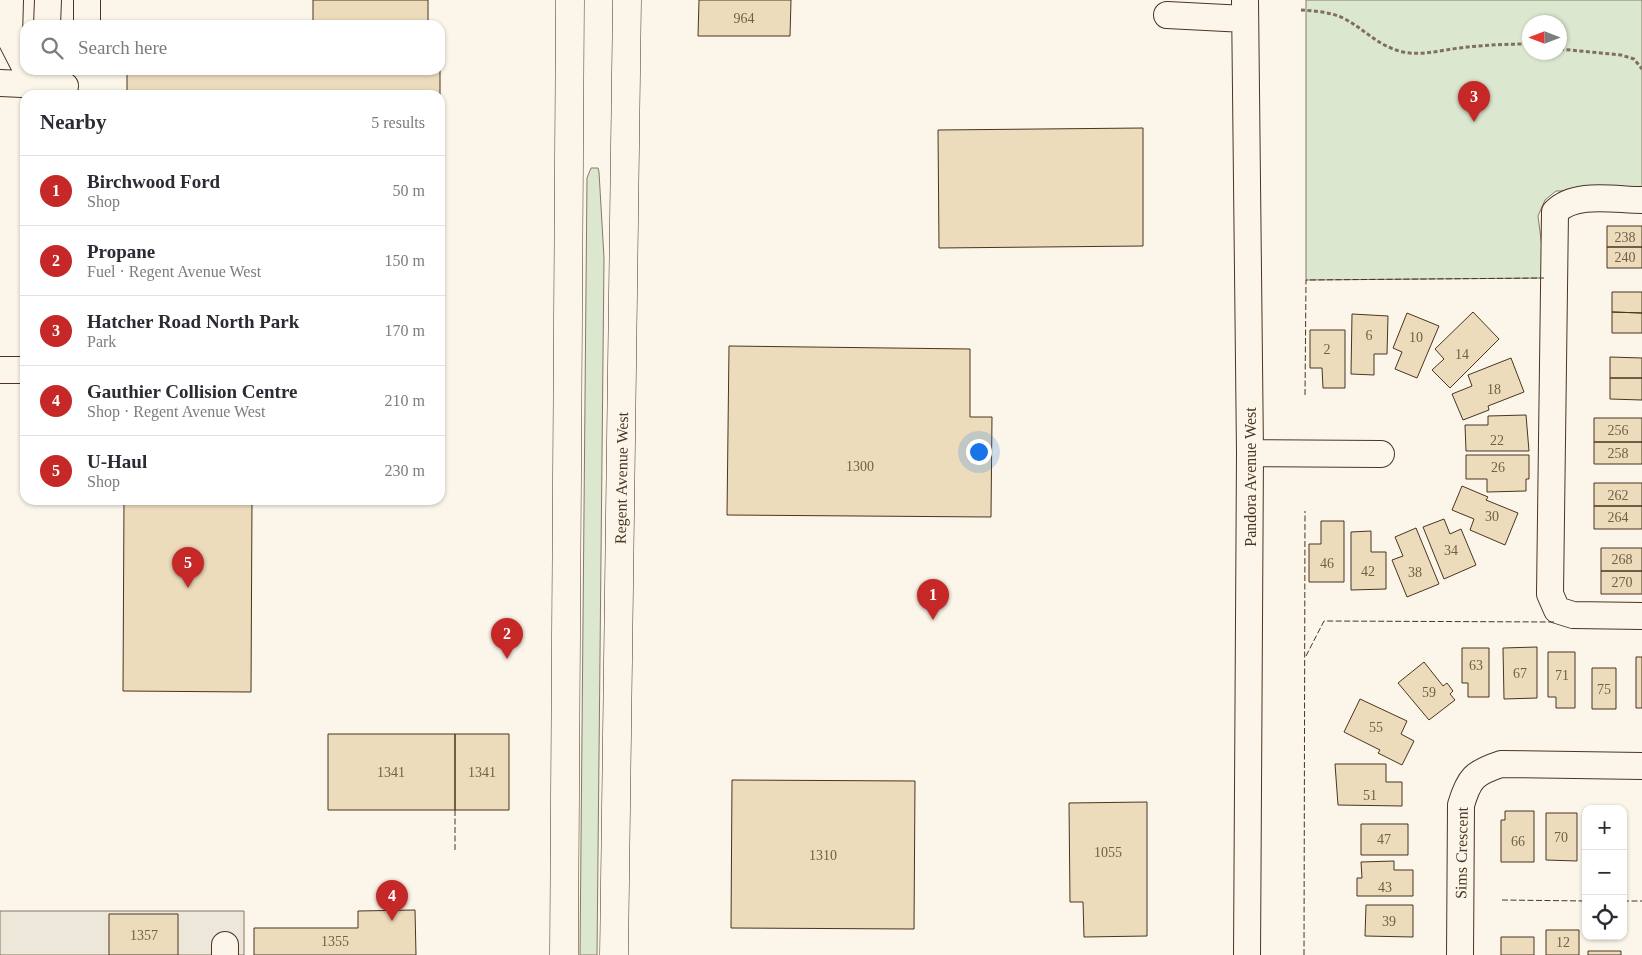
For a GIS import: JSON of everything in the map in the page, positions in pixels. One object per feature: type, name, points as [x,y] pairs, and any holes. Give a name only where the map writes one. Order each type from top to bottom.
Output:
[{"type":"main road","points":[[564,955],[570,0]]},
{"type":"main road","name":"Regent Avenue West","points":[[614,955],[628,0]]},
{"type":"street","points":[[10,0],[9,36],[20,57]]},
{"type":"street","points":[[48,0],[48,20]]},
{"type":"street","points":[[87,0],[87,20]]},
{"type":"street","points":[[1167,15],[1246,9]]},
{"type":"street","name":"Pandora Avenue West","points":[[1246,9],[1250,453],[1246,955]]},
{"type":"street","points":[[0,83],[26,75]]},
{"type":"street","points":[[33,75],[65,84]]},
{"type":"street","points":[[1642,200],[1575,200],[1562,204],[1555,212],[1550,594],[1558,610],[1573,615],[1642,616]]},
{"type":"street","points":[[0,370],[20,370]]},
{"type":"street","points":[[1250,453],[1381,454]]},
{"type":"street","name":"Sims Crescent","points":[[1460,955],[1460,805],[1467,785],[1479,772],[1500,764],[1642,766]]},
{"type":"path","points":[[1301,10],[1323,12],[1342,18],[1381,44],[1415,54],[1427,55],[1459,48],[1522,44]]},
{"type":"path","points":[[1567,50],[1621,55],[1634,59],[1642,69]]},
{"type":"green space","points":[[1306,0],[1642,0],[1642,191],[1556,191],[1545,200],[1538,216],[1546,278],[1306,280]]},
{"type":"green space","points":[[591,168],[598,168],[599,172],[604,258],[597,955],[580,955],[587,178]]},
{"type":"shaded area","points":[[0,911],[244,911],[244,955],[0,955]]},
{"type":"building","points":[[313,0],[428,0],[428,20],[313,20]]},
{"type":"building","points":[[699,0],[791,0],[790,36],[698,36]]},
{"type":"building","points":[[127,75],[440,75],[440,90],[127,90]]},
{"type":"building","points":[[1143,128],[1143,246],[939,248],[938,130]]},
{"type":"building","points":[[1607,226],[1642,226],[1642,247],[1607,247]]},
{"type":"building","points":[[1607,247],[1642,247],[1642,268],[1607,268]]},
{"type":"building","points":[[1612,292],[1642,292],[1642,313],[1612,312]]},
{"type":"building","points":[[1473,312],[1499,339],[1450,388],[1432,370],[1444,359],[1435,349]]},
{"type":"building","points":[[1612,312],[1642,313],[1642,333],[1612,333]]},
{"type":"building","points":[[1407,313],[1439,326],[1417,378],[1395,369],[1402,352],[1393,348]]},
{"type":"building","points":[[1352,314],[1388,316],[1387,354],[1374,354],[1374,375],[1351,374]]},
{"type":"building","points":[[1310,330],[1345,330],[1345,388],[1323,388],[1322,368],[1310,368]]},
{"type":"building","points":[[729,346],[970,349],[970,417],[992,417],[991,517],[727,515]]},
{"type":"building","points":[[1610,357],[1642,358],[1642,378],[1610,378]]},
{"type":"building","points":[[1511,358],[1524,392],[1488,406],[1489,410],[1463,420],[1452,394],[1472,386],[1468,375]]},
{"type":"building","points":[[1610,378],[1642,378],[1642,400],[1610,399]]},
{"type":"building","points":[[1526,415],[1529,451],[1466,451],[1465,425],[1488,425],[1488,416]]},
{"type":"building","points":[[1594,418],[1642,418],[1642,442],[1594,442]]},
{"type":"building","points":[[1594,442],[1642,442],[1642,464],[1594,464]]},
{"type":"building","points":[[1466,455],[1529,455],[1529,479],[1526,479],[1526,491],[1487,492],[1487,479],[1466,479]]},
{"type":"building","points":[[1594,483],[1642,483],[1642,506],[1594,506]]},
{"type":"building","points":[[1462,486],[1488,497],[1486,500],[1518,513],[1505,545],[1470,530],[1474,519],[1452,510]]},
{"type":"building","points":[[124,505],[252,505],[251,692],[123,691]]},
{"type":"building","points":[[1594,506],[1642,506],[1642,529],[1594,529]]},
{"type":"building","points":[[1444,519],[1450,534],[1461,529],[1476,565],[1444,579],[1423,527]]},
{"type":"building","points":[[1321,521],[1344,521],[1344,582],[1309,582],[1309,544],[1321,544]]},
{"type":"building","points":[[1416,528],[1439,584],[1407,597],[1392,560],[1403,556],[1395,537]]},
{"type":"building","points":[[1371,531],[1371,552],[1386,552],[1386,589],[1351,590],[1351,532]]},
{"type":"building","points":[[1601,548],[1642,548],[1642,571],[1601,571]]},
{"type":"building","points":[[1601,571],[1642,571],[1642,594],[1601,594]]},
{"type":"building","points":[[1537,647],[1537,698],[1504,699],[1503,648]]},
{"type":"building","points":[[1462,648],[1489,648],[1489,697],[1468,697],[1468,683],[1462,683]]},
{"type":"building","points":[[1548,652],[1575,652],[1575,708],[1556,708],[1556,697],[1548,697]]},
{"type":"building","points":[[1636,657],[1642,657],[1642,708],[1636,708]]},
{"type":"building","points":[[1424,662],[1443,686],[1447,683],[1453,691],[1450,694],[1455,700],[1429,720],[1398,683]]},
{"type":"building","points":[[1592,668],[1616,668],[1616,709],[1592,709]]},
{"type":"building","points":[[1360,699],[1407,721],[1401,734],[1414,741],[1402,765],[1378,753],[1380,750],[1344,732]]},
{"type":"building","points":[[328,734],[455,734],[455,810],[328,810]]},
{"type":"building","points":[[455,734],[509,734],[509,810],[455,810]]},
{"type":"building","points":[[1335,764],[1386,764],[1386,782],[1402,782],[1402,806],[1338,805]]},
{"type":"building","points":[[732,780],[915,781],[914,929],[731,928]]},
{"type":"building","points":[[1147,802],[1147,936],[1084,937],[1083,902],[1070,902],[1069,803]]},
{"type":"building","points":[[1505,811],[1534,811],[1534,862],[1501,862],[1501,820],[1505,820]]},
{"type":"building","points":[[1546,813],[1577,813],[1577,861],[1546,860]]},
{"type":"building","points":[[1361,824],[1408,824],[1408,855],[1361,855]]},
{"type":"building","points":[[1394,861],[1394,870],[1413,870],[1413,896],[1357,896],[1357,878],[1362,878],[1361,862]]},
{"type":"building","points":[[1366,905],[1413,905],[1413,937],[1365,936]]},
{"type":"building","points":[[415,910],[416,955],[254,955],[254,928],[358,928],[358,911]]},
{"type":"building","points":[[109,914],[178,914],[178,955],[109,955]]},
{"type":"building","points":[[1546,930],[1579,930],[1579,955],[1546,955]]},
{"type":"building","points":[[1501,937],[1534,937],[1534,955],[1501,955]]},
{"type":"building","points":[[1588,951],[1621,951],[1621,955],[1588,955]]},
{"type":"fence","points":[[1305,395],[1306,280],[1544,278]]},
{"type":"fence","points":[[1304,955],[1305,511]]},
{"type":"fence","points":[[1306,656],[1324,621],[1554,622]]},
{"type":"fence","points":[[455,810],[455,850]]},
{"type":"fence","points":[[1502,900],[1582,901]]},
{"type":"fence","points":[[1627,901],[1642,901]]},
{"type":"place","name":"Hatcher Road North Park","points":[[1474,122]]},
{"type":"place","name":"U-Haul","points":[[188,588]]},
{"type":"place","name":"Birchwood Ford","points":[[933,620]]},
{"type":"place","name":"Propane","points":[[507,659]]},
{"type":"place","name":"Gauthier Collision Centre","points":[[392,921]]}]
